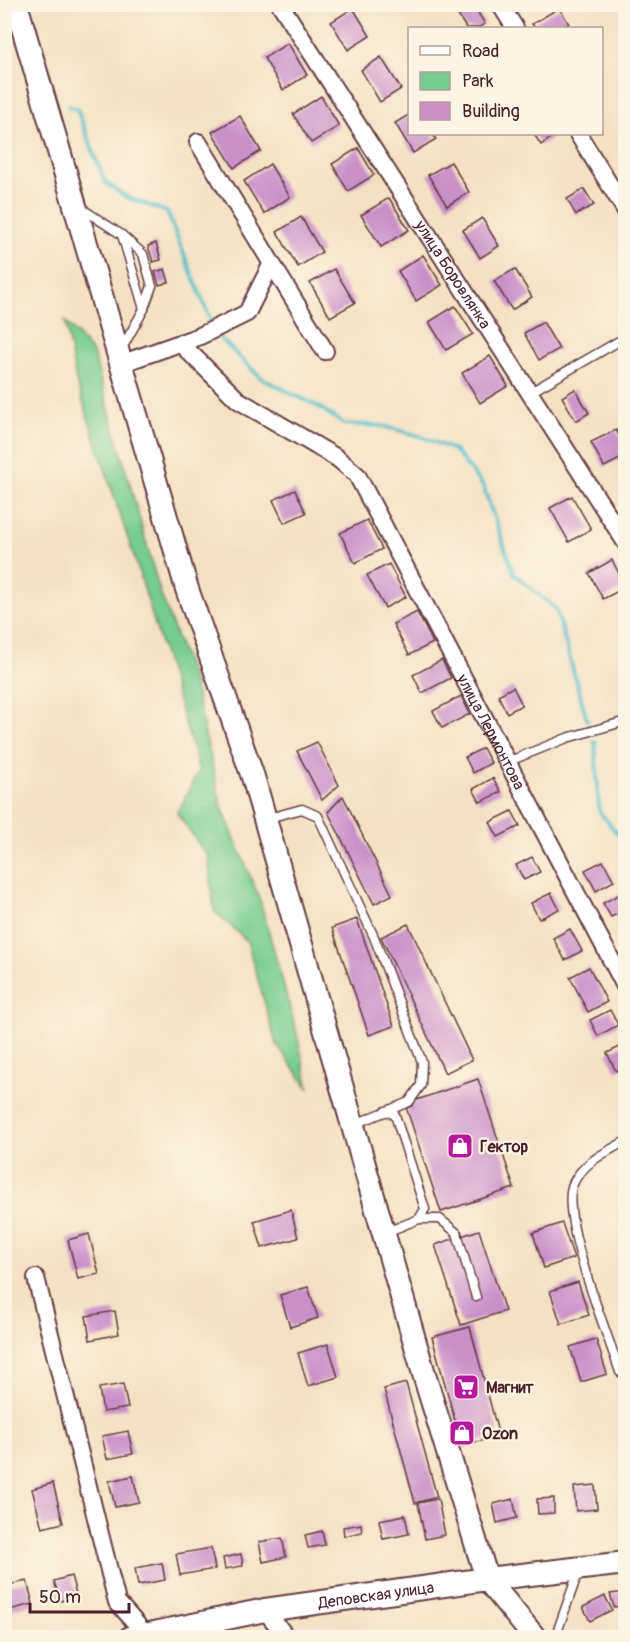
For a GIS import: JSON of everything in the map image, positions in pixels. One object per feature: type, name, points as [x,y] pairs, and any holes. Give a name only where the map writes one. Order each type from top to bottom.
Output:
[{"type":"main road","points":[[16,4],[187,589],[265,820],[426,1381],[487,1579],[536,1638]]},
{"type":"main road","name":"Деповская улица","points":[[142,1636],[265,1610],[487,1579],[626,1563]]},
{"type":"street","name":"улица Боровлянка","points":[[279,4],[626,543]]},
{"type":"street","points":[[500,4],[514,27]]},
{"type":"street","points":[[579,135],[626,211]]},
{"type":"street","points":[[198,142],[325,351]]},
{"type":"street","points":[[119,360],[180,343],[247,313],[271,265]]},
{"type":"street","name":"улица Лермонтова","points":[[180,343],[238,400],[337,458],[357,475],[626,988]]},
{"type":"street","points":[[36,1278],[117,1602],[142,1636]]},
{"type":"street","points":[[265,1610],[287,1638]]},
{"type":"lane","points":[[74,203],[122,235],[143,254],[152,286],[144,309],[119,360]]},
{"type":"lane","points":[[122,235],[144,309]]},
{"type":"lane","points":[[529,393],[626,337]]},
{"type":"lane","points":[[507,762],[567,738],[626,721]]},
{"type":"lane","points":[[265,820],[302,809],[318,816],[374,937],[422,1062],[421,1085],[409,1102],[353,1125]]},
{"type":"lane","points":[[386,1111],[395,1114],[424,1209],[419,1219]]},
{"type":"lane","points":[[620,1372],[585,1268],[569,1211],[573,1184],[582,1171],[589,1163],[626,1141]]},
{"type":"lane","points":[[384,1233],[419,1219],[440,1219],[457,1233],[476,1297]]},
{"type":"lane","points":[[555,1638],[580,1568]]},
{"type":"green space","points":[[65,321],[93,353],[160,592],[194,684],[221,805],[260,900],[296,1030],[309,1089],[276,1044],[247,941],[214,911],[208,857],[177,813],[199,770],[140,575],[76,381]]},
{"type":"building","points":[[474,6],[485,24],[480,27],[465,27],[458,15]]},
{"type":"building","points":[[353,8],[370,36],[348,50],[331,22]]},
{"type":"building","points":[[559,8],[569,24],[563,27],[534,27],[532,24]]},
{"type":"building","points":[[288,43],[307,75],[283,90],[264,58]]},
{"type":"building","points":[[381,57],[401,89],[380,102],[361,70]]},
{"type":"building","points":[[321,96],[339,126],[311,143],[293,114]]},
{"type":"building","points":[[408,115],[408,135],[433,135],[436,139],[413,153],[395,123]]},
{"type":"building","points":[[240,116],[261,151],[234,168],[212,132]]},
{"type":"building","points":[[535,135],[555,135],[541,145]]},
{"type":"building","points":[[358,148],[374,175],[348,191],[332,164]]},
{"type":"building","points":[[451,162],[469,192],[447,206],[428,175]]},
{"type":"building","points":[[270,164],[290,197],[264,214],[244,181]]},
{"type":"building","points":[[584,189],[594,205],[576,215],[567,199]]},
{"type":"building","points":[[389,198],[409,230],[381,247],[361,215]]},
{"type":"building","points":[[301,217],[322,252],[298,267],[277,232]]},
{"type":"building","points":[[482,218],[499,246],[480,258],[463,230]]},
{"type":"building","points":[[156,243],[161,260],[153,262],[148,246]]},
{"type":"building","points":[[423,255],[442,285],[416,301],[398,271]]},
{"type":"building","points":[[165,269],[169,282],[159,285],[155,272]]},
{"type":"building","points":[[334,269],[355,303],[330,317],[310,283]]},
{"type":"building","points":[[515,269],[532,297],[512,310],[494,281]]},
{"type":"building","points":[[455,306],[473,334],[446,350],[429,322]]},
{"type":"building","points":[[543,322],[559,349],[539,360],[524,333]]},
{"type":"building","points":[[490,356],[508,386],[480,403],[462,373]]},
{"type":"building","points":[[575,389],[589,413],[576,421],[562,397]]},
{"type":"building","points":[[616,430],[626,448],[626,456],[604,467],[591,442]]},
{"type":"building","points":[[295,490],[306,513],[284,523],[273,500]]},
{"type":"building","points":[[572,496],[591,529],[569,542],[550,508]]},
{"type":"building","points":[[367,520],[382,549],[355,563],[340,533]]},
{"type":"building","points":[[612,560],[626,587],[603,599],[589,573]]},
{"type":"building","points":[[389,564],[406,597],[385,608],[367,575]]},
{"type":"building","points":[[417,612],[433,643],[409,655],[393,624]]},
{"type":"building","points":[[442,660],[451,678],[422,693],[413,675]]},
{"type":"building","points":[[513,687],[522,705],[507,713],[498,695]]},
{"type":"building","points":[[461,696],[470,714],[442,728],[433,711]]},
{"type":"building","points":[[317,742],[339,785],[322,800],[297,751]]},
{"type":"building","points":[[483,748],[491,763],[473,773],[465,757]]},
{"type":"building","points":[[493,778],[501,792],[480,802],[473,789]]},
{"type":"building","points":[[343,796],[392,895],[374,904],[328,812]]},
{"type":"building","points":[[512,811],[520,826],[498,837],[490,822]]},
{"type":"building","points":[[532,857],[540,872],[524,880],[516,865]]},
{"type":"building","points":[[603,861],[614,881],[596,891],[585,870]]},
{"type":"building","points":[[551,893],[559,909],[539,919],[531,903]]},
{"type":"building","points":[[622,893],[626,910],[611,917],[603,903]]},
{"type":"building","points":[[357,919],[394,1026],[369,1035],[332,928]]},
{"type":"building","points":[[408,924],[472,1060],[445,1073],[381,937]]},
{"type":"building","points":[[570,929],[582,951],[565,960],[553,938]]},
{"type":"building","points":[[589,967],[607,1002],[588,1012],[570,977]]},
{"type":"building","points":[[610,1010],[618,1025],[598,1036],[590,1020]]},
{"type":"building","points":[[626,1044],[626,1066],[616,1071],[607,1053]]},
{"type":"building","name":"Гектор","points":[[478,1079],[514,1188],[441,1212],[405,1104]]},
{"type":"building","points":[[291,1210],[298,1238],[262,1248],[254,1221]]},
{"type":"building","points":[[562,1223],[574,1258],[544,1268],[533,1233]]},
{"type":"building","points":[[479,1230],[505,1311],[461,1325],[435,1245]]},
{"type":"building","points":[[89,1234],[99,1274],[78,1279],[68,1240]]},
{"type":"building","points":[[578,1282],[589,1315],[561,1324],[550,1291]]},
{"type":"building","points":[[308,1287],[318,1318],[290,1327],[280,1295]]},
{"type":"building","points":[[115,1311],[119,1334],[90,1340],[86,1316]]},
{"type":"building","name":"Магнит","points":[[470,1327],[499,1436],[462,1446],[432,1337]]},
{"type":"building","points":[[596,1339],[607,1374],[581,1382],[570,1347]]},
{"type":"building","points":[[328,1344],[338,1377],[308,1386],[298,1353]]},
{"type":"building","points":[[406,1383],[437,1497],[415,1503],[384,1389]]},
{"type":"building","points":[[123,1384],[128,1408],[103,1412],[99,1388]]},
{"type":"building","points":[[128,1431],[133,1454],[107,1459],[102,1436]]},
{"type":"building","points":[[133,1476],[139,1502],[115,1507],[109,1481]]},
{"type":"building","points":[[53,1483],[63,1523],[42,1528],[32,1489]]},
{"type":"building","points":[[595,1485],[597,1509],[576,1511],[574,1487]]},
{"type":"building","points":[[626,1495],[626,1511],[624,1511],[621,1496]]},
{"type":"building","points":[[554,1498],[554,1513],[538,1514],[537,1499]]},
{"type":"building","points":[[438,1499],[445,1535],[425,1539],[418,1503]]},
{"type":"building","points":[[513,1499],[517,1518],[497,1523],[493,1504]]},
{"type":"building","points":[[405,1515],[409,1534],[383,1539],[379,1520]]},
{"type":"building","points":[[361,1524],[362,1532],[344,1536],[343,1527]]},
{"type":"building","points":[[322,1531],[325,1545],[308,1548],[305,1535]]},
{"type":"building","points":[[282,1538],[286,1557],[263,1562],[259,1542]]},
{"type":"building","points":[[211,1548],[215,1569],[180,1575],[176,1554]]},
{"type":"building","points":[[241,1554],[243,1566],[225,1569],[223,1558]]},
{"type":"building","points":[[162,1563],[165,1580],[138,1585],[135,1568]]},
{"type":"building","points":[[71,1576],[77,1597],[60,1601],[54,1581]]},
{"type":"building","points":[[27,1581],[33,1604],[5,1611],[4,1586]]},
{"type":"building","points":[[626,1592],[626,1606],[614,1607],[610,1594]]},
{"type":"building","points":[[605,1596],[612,1610],[590,1621],[583,1607]]},
{"type":"waterway","points":[[68,106],[77,109],[105,182],[126,197],[167,212],[211,321]]},
{"type":"waterway","points":[[218,336],[261,378],[319,407],[344,424],[383,426],[420,436],[454,450],[483,486],[514,574],[556,609],[587,720]]},
{"type":"waterway","points":[[595,742],[599,811],[626,844]]},
{"type":"place","name":"Гектор","points":[[460,1146]]},
{"type":"place","name":"Магнит","points":[[466,1387]]},
{"type":"place","name":"Ozon","points":[[462,1433]]}]
